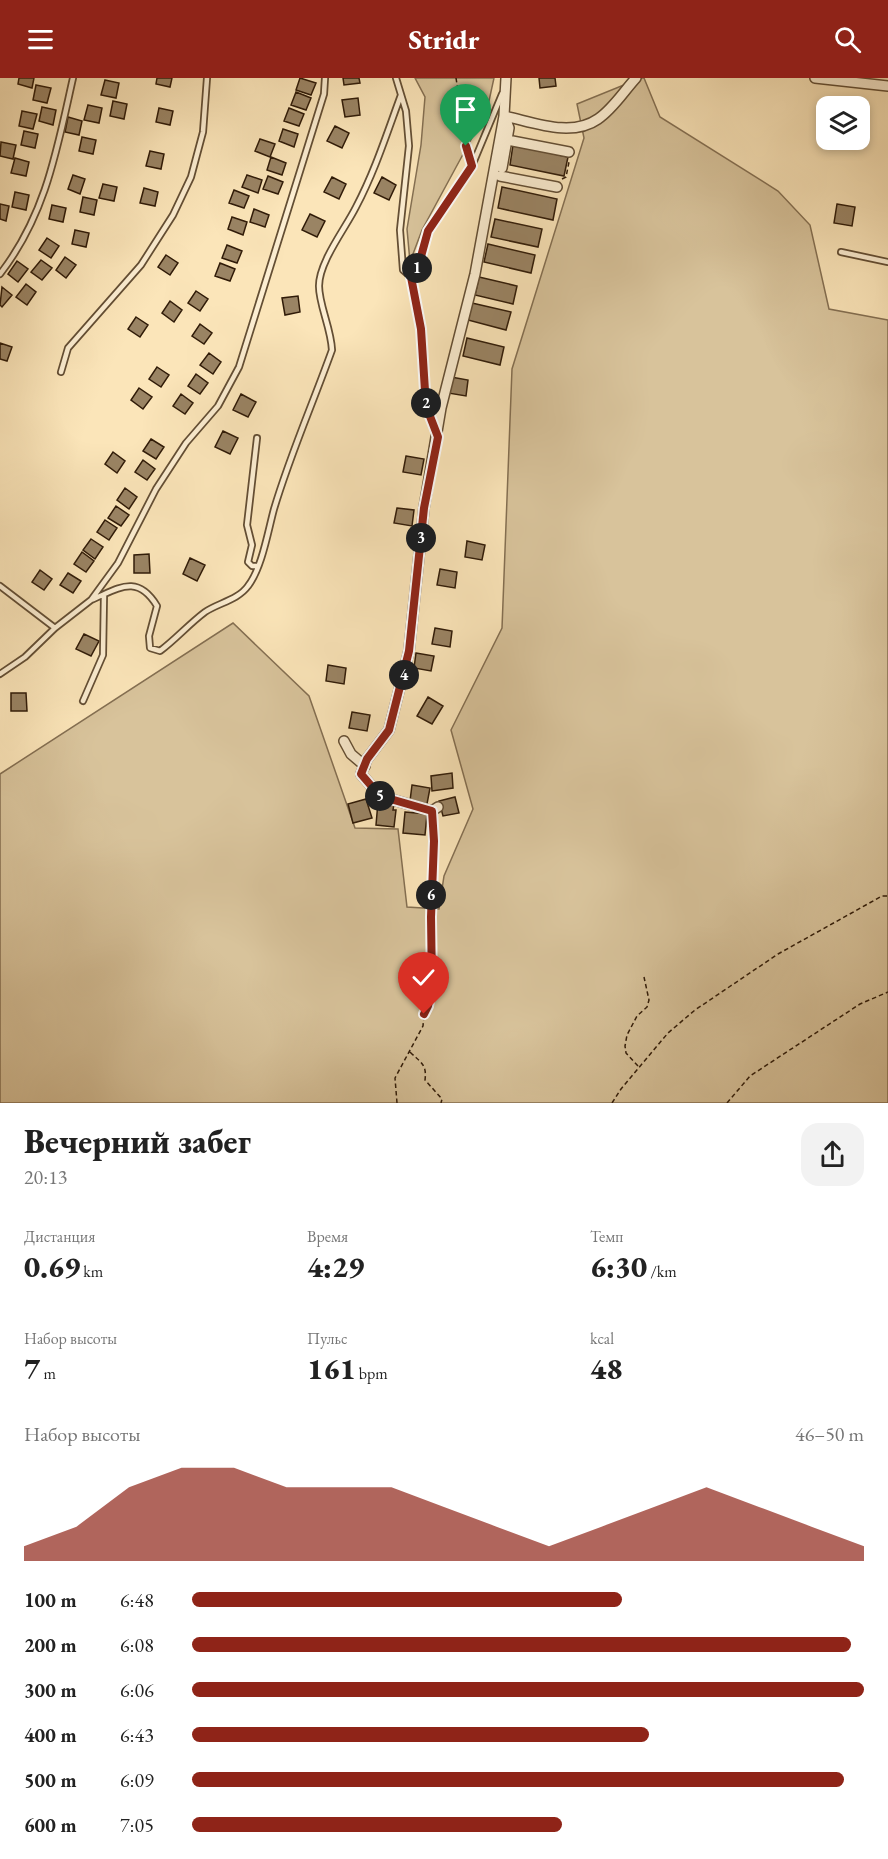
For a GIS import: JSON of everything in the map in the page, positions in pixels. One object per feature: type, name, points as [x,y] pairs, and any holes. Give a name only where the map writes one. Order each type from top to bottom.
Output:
[{"type":"street","points":[[435,809],[380,796],[361,774],[367,759],[389,730],[409,651],[424,508],[446,384],[475,274],[504,116],[506,78]]},
{"type":"street","points":[[504,116],[571,129],[590,124],[604,114],[636,78]]},
{"type":"street","points":[[815,78],[863,80],[888,86]]},
{"type":"street","points":[[459,359],[507,140],[509,128],[504,116]]},
{"type":"street","points":[[507,140],[569,152]]},
{"type":"street","points":[[500,176],[557,187]]},
{"type":"street","points":[[344,741],[351,754],[365,766]]},
{"type":"lane","points":[[0,274],[17,252],[50,178],[73,78]]},
{"type":"lane","points":[[61,372],[68,348],[141,266],[172,215],[190,177],[203,132],[207,78]]},
{"type":"lane","points":[[0,674],[25,657],[55,628],[91,600],[118,563],[156,489],[186,443],[218,406],[239,367],[324,94],[325,78]]},
{"type":"lane","points":[[396,78],[406,111],[409,146],[400,230],[403,270],[411,277],[421,329],[426,406],[438,437]]},
{"type":"lane","points":[[411,277],[417,271],[428,231],[472,166],[504,89]]},
{"type":"lane","points":[[91,600],[122,586],[137,588],[150,594],[156,606],[149,636],[150,648],[160,651],[208,610],[233,598],[248,586],[265,548],[274,509],[296,443],[332,350],[332,340],[319,288],[321,272],[374,170],[401,95]]},
{"type":"lane","points":[[841,252],[888,262]]},
{"type":"lane","points":[[257,438],[247,525],[252,545],[248,562],[252,566],[257,566]]},
{"type":"lane","points":[[0,586],[55,628]]},
{"type":"lane","points":[[83,700],[103,655],[104,595]]},
{"type":"path","points":[[456,78],[466,146],[472,166]]},
{"type":"path","points":[[557,187],[566,177],[569,152]]},
{"type":"path","points":[[397,1103],[395,1078],[423,1026],[432,986],[431,917],[435,809]]},
{"type":"path","points":[[612,1103],[639,1066],[668,1033],[695,1010],[778,954],[882,896],[888,896]]},
{"type":"path","points":[[639,1066],[626,1053],[625,1046],[627,1035],[637,1016],[647,1007],[649,1000],[644,977]]},
{"type":"path","points":[[727,1103],[750,1076],[860,1004],[888,992]]},
{"type":"path","points":[[410,1052],[424,1064],[425,1080],[442,1099],[441,1103]]},
{"type":"shaded area","points":[[415,78],[494,78],[487,110],[422,230],[410,262],[407,229],[421,145],[425,97]]},
{"type":"shaded area","points":[[644,78],[660,117],[778,191],[810,225],[829,309],[888,320],[888,1103],[0,1103],[0,774],[233,623],[309,696],[355,828],[398,829],[407,907],[439,909],[444,876],[473,809],[451,730],[502,628],[512,369],[584,138],[577,104]]},
{"type":"building","points":[[19,78],[34,78],[32,88],[18,84]]},
{"type":"building","points":[[157,78],[172,78],[170,87],[156,84]]},
{"type":"building","points":[[300,78],[316,83],[311,95],[296,90]]},
{"type":"building","points":[[343,78],[359,78],[360,83],[344,85]]},
{"type":"building","points":[[539,78],[555,78],[556,86],[540,88]]},
{"type":"building","points":[[105,80],[119,83],[116,98],[101,95]]},
{"type":"building","points":[[36,85],[51,88],[47,103],[33,100]]},
{"type":"building","points":[[296,92],[311,98],[306,110],[291,105]]},
{"type":"building","points":[[358,98],[360,115],[345,117],[342,100]]},
{"type":"building","points":[[113,101],[127,104],[124,119],[110,116]]},
{"type":"building","points":[[88,105],[102,108],[99,123],[84,120]]},
{"type":"building","points":[[42,107],[56,110],[53,125],[39,121]]},
{"type":"building","points":[[159,108],[173,111],[170,125],[156,122]]},
{"type":"building","points":[[289,108],[304,114],[299,126],[284,121]]},
{"type":"building","points":[[22,111],[37,114],[33,129],[19,126]]},
{"type":"building","points":[[68,117],[82,121],[79,135],[65,132]]},
{"type":"building","points":[[335,126],[349,133],[342,148],[327,141]]},
{"type":"building","points":[[283,129],[298,134],[294,147],[279,141]]},
{"type":"building","points":[[24,131],[38,134],[35,148],[21,145]]},
{"type":"building","points":[[82,137],[96,140],[93,154],[79,151]]},
{"type":"building","points":[[260,139],[275,144],[270,157],[255,151]]},
{"type":"building","points":[[1,142],[16,145],[13,159],[0,156]]},
{"type":"building","points":[[513,145],[568,157],[564,176],[510,165]]},
{"type":"building","points":[[150,151],[164,154],[161,169],[146,166]]},
{"type":"building","points":[[271,157],[286,163],[282,175],[267,170]]},
{"type":"building","points":[[15,158],[29,162],[26,176],[11,173]]},
{"type":"building","points":[[73,175],[85,179],[80,194],[68,189]]},
{"type":"building","points":[[247,175],[262,180],[258,193],[242,187]]},
{"type":"building","points":[[268,176],[283,182],[278,194],[263,189]]},
{"type":"building","points":[[332,177],[346,184],[339,199],[324,192]]},
{"type":"building","points":[[382,177],[396,185],[389,200],[374,193]]},
{"type":"building","points":[[103,184],[117,187],[114,201],[99,198]]},
{"type":"building","points":[[502,187],[557,199],[553,220],[498,208]]},
{"type":"building","points":[[144,188],[158,192],[155,206],[140,203]]},
{"type":"building","points":[[234,190],[249,196],[244,208],[229,203]]},
{"type":"building","points":[[15,192],[29,195],[26,210],[12,207]]},
{"type":"building","points":[[83,197],[97,200],[94,215],[80,212]]},
{"type":"building","points":[[0,204],[9,206],[6,221],[0,219]]},
{"type":"building","points":[[837,204],[855,207],[852,226],[834,223]]},
{"type":"building","points":[[52,205],[66,208],[63,222],[49,219]]},
{"type":"building","points":[[254,209],[269,215],[265,227],[250,222]]},
{"type":"building","points":[[310,214],[325,221],[317,237],[302,230]]},
{"type":"building","points":[[232,217],[247,222],[243,235],[228,229]]},
{"type":"building","points":[[495,219],[542,229],[538,247],[491,237]]},
{"type":"building","points":[[75,230],[89,233],[86,247],[72,244]]},
{"type":"building","points":[[47,238],[59,246],[51,258],[39,250]]},
{"type":"building","points":[[488,244],[535,255],[531,273],[484,262]]},
{"type":"building","points":[[227,245],[242,251],[237,263],[222,258]]},
{"type":"building","points":[[166,255],[178,263],[170,275],[158,267]]},
{"type":"building","points":[[65,257],[76,265],[66,278],[56,270]]},
{"type":"building","points":[[41,260],[52,268],[42,280],[31,272]]},
{"type":"building","points":[[17,261],[28,269],[18,282],[8,274]]},
{"type":"building","points":[[220,263],[235,269],[230,281],[215,276]]},
{"type":"building","points":[[479,277],[517,286],[513,304],[475,295]]},
{"type":"building","points":[[26,284],[36,292],[27,305],[16,297]]},
{"type":"building","points":[[2,287],[12,295],[2,307],[0,305]]},
{"type":"building","points":[[196,291],[208,299],[200,311],[188,303]]},
{"type":"building","points":[[298,296],[300,312],[285,315],[282,298]]},
{"type":"building","points":[[170,301],[182,310],[174,322],[162,313]]},
{"type":"building","points":[[472,303],[511,312],[506,330],[468,320]]},
{"type":"building","points":[[136,317],[148,325],[140,337],[128,329]]},
{"type":"building","points":[[200,324],[212,333],[204,344],[192,336]]},
{"type":"building","points":[[467,338],[504,347],[500,365],[463,356]]},
{"type":"building","points":[[0,343],[12,347],[7,361],[0,359]]},
{"type":"building","points":[[209,353],[221,362],[213,374],[200,365]]},
{"type":"building","points":[[157,367],[169,375],[161,387],[149,379]]},
{"type":"building","points":[[196,374],[208,383],[200,394],[188,386]]},
{"type":"building","points":[[451,377],[468,380],[466,396],[448,393]]},
{"type":"building","points":[[139,388],[152,397],[143,409],[131,400]]},
{"type":"building","points":[[181,394],[193,403],[185,414],[173,406]]},
{"type":"building","points":[[241,394],[256,402],[248,417],[233,410]]},
{"type":"building","points":[[223,431],[238,438],[230,454],[215,447]]},
{"type":"building","points":[[151,439],[164,447],[156,459],[143,451]]},
{"type":"building","points":[[113,452],[125,461],[117,473],[105,464]]},
{"type":"building","points":[[406,456],[424,459],[421,475],[403,472]]},
{"type":"building","points":[[143,460],[155,469],[147,480],[135,472]]},
{"type":"building","points":[[125,488],[137,497],[129,509],[117,500]]},
{"type":"building","points":[[116,506],[129,515],[121,526],[108,518]]},
{"type":"building","points":[[397,508],[414,510],[412,526],[394,523]]},
{"type":"building","points":[[105,520],[117,528],[109,540],[97,532]]},
{"type":"building","points":[[91,539],[103,547],[95,559],[83,550]]},
{"type":"building","points":[[467,541],[485,545],[482,560],[465,557]]},
{"type":"building","points":[[82,552],[94,561],[86,572],[74,564]]},
{"type":"building","points":[[149,554],[150,573],[134,573],[134,555]]},
{"type":"building","points":[[190,558],[205,565],[197,581],[183,574]]},
{"type":"building","points":[[440,569],[457,572],[455,588],[437,585]]},
{"type":"building","points":[[40,570],[52,579],[44,590],[32,582]]},
{"type":"building","points":[[68,573],[81,581],[73,593],[60,585]]},
{"type":"building","points":[[435,628],[452,631],[450,647],[432,644]]},
{"type":"building","points":[[84,634],[99,641],[91,656],[76,649]]},
{"type":"building","points":[[416,653],[434,656],[431,671],[414,668]]},
{"type":"building","points":[[328,665],[346,668],[344,684],[326,681]]},
{"type":"building","points":[[11,693],[26,693],[27,711],[11,711]]},
{"type":"building","points":[[428,697],[443,706],[432,724],[417,716]]},
{"type":"building","points":[[352,712],[370,715],[367,731],[349,728]]},
{"type":"building","points":[[452,773],[453,788],[432,791],[431,776]]},
{"type":"building","points":[[412,785],[430,788],[427,804],[410,801]]},
{"type":"building","points":[[455,797],[459,813],[443,816],[439,801]]},
{"type":"building","points":[[366,799],[372,818],[353,823],[348,804]]},
{"type":"building","points":[[378,802],[394,804],[393,810],[396,810],[394,827],[376,825]]},
{"type":"building","points":[[405,812],[427,814],[425,835],[403,833]]},
{"type":"route","points":[[424,1014],[432,986],[431,917],[434,818],[432,811],[380,796],[361,774],[367,759],[389,730],[400,692],[409,651],[424,508],[438,437],[426,406],[421,329],[411,277],[417,271],[428,231],[472,166],[466,146]]}]
